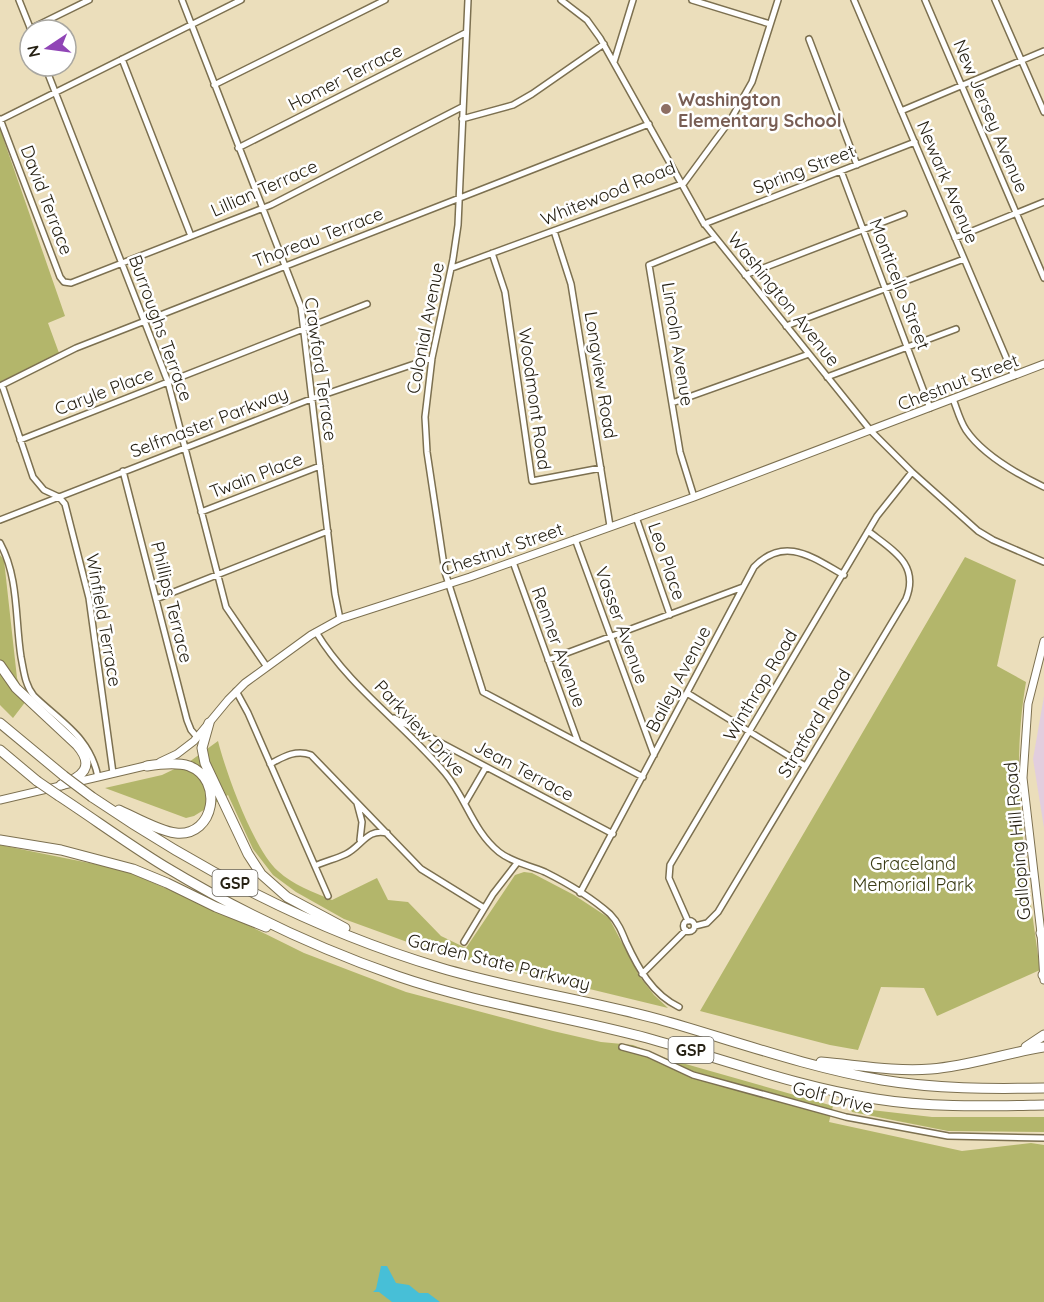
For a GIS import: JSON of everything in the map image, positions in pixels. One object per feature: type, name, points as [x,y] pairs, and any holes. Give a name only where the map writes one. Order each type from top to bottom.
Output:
[{"type":"highway","points":[[0,665],[16,688],[77,745],[85,756],[87,763],[84,771],[74,779],[62,780]]},
{"type":"highway","name":"Garden State Parkway","points":[[0,723],[62,780],[156,839],[227,879],[312,920],[387,951],[454,972],[647,1017],[860,1075],[917,1085],[963,1088],[1044,1088]]},
{"type":"highway","points":[[209,723],[203,744],[205,763],[258,871],[287,897],[387,951]]},
{"type":"highway","points":[[92,797],[162,829],[183,833],[198,827],[208,813],[212,800],[198,758],[197,737]]},
{"type":"highway","name":"GSP","points":[[0,750],[37,781],[187,879],[268,922],[398,977],[626,1033],[851,1094],[933,1105],[1044,1105]]},
{"type":"highway","points":[[147,766],[186,765],[199,772],[208,783]]},
{"type":"highway","points":[[0,840],[61,850],[133,869],[216,907],[344,956]]},
{"type":"highway","points":[[1011,1053],[1034,1044],[1044,1035]]},
{"type":"highway","points":[[781,1055],[823,1062],[922,1070],[1044,1047]]},
{"type":"main road","name":"Chestnut Street","points":[[0,800],[62,780],[98,777],[147,766],[177,754],[197,737],[236,692],[267,666],[316,632],[340,619],[513,562],[694,497],[1044,364]]},
{"type":"main road","name":"Galloping Hill Road","points":[[1044,641],[1028,704],[1023,769],[1042,937],[1044,980]]},
{"type":"main road","name":"Galloping Hill Road","points":[[1042,937],[1044,947]]},
{"type":"street","points":[[19,0],[26,18]]},
{"type":"street","points":[[54,18],[89,0]]},
{"type":"street","name":"Crawford Terrace","points":[[182,0],[300,305],[340,619]]},
{"type":"street","points":[[0,119],[241,0]]},
{"type":"street","points":[[214,86],[385,0]]},
{"type":"street","name":"Colonial Avenue","points":[[468,0],[458,225],[452,268],[432,358],[425,417],[427,452],[443,564],[483,692],[578,742]]},
{"type":"street","name":"Washington Avenue","points":[[561,0],[587,20],[604,44],[682,184],[715,238],[871,431],[912,472],[978,531],[1044,562]]},
{"type":"street","points":[[614,62],[633,0]]},
{"type":"street","points":[[692,0],[705,2],[770,24]]},
{"type":"street","name":"Whitewood Road","points":[[452,268],[682,184],[732,118],[752,82],[778,0]]},
{"type":"street","name":"Newark Avenue","points":[[854,0],[1014,376]]},
{"type":"street","name":"New Jersey Avenue","points":[[925,0],[1044,278]]},
{"type":"street","points":[[995,0],[1044,112]]},
{"type":"street","name":"Homer Terrace","points":[[238,148],[465,33]]},
{"type":"street","points":[[809,39],[857,165]]},
{"type":"street","points":[[462,119],[513,105],[604,44]]},
{"type":"street","points":[[902,111],[1044,51]]},
{"type":"street","points":[[122,59],[191,236]]},
{"type":"street","name":"Burroughs Terrace","points":[[50,78],[168,382],[201,512],[230,613],[267,666]]},
{"type":"street","name":"Lillian Terrace","points":[[73,282],[262,208],[462,107]]},
{"type":"street","name":"David Terrace","points":[[0,119],[60,277],[64,282],[73,282]]},
{"type":"street","name":"Thoreau Terrace","points":[[1,385],[76,348],[649,124]]},
{"type":"street","name":"Spring Street","points":[[705,224],[915,142]]},
{"type":"street","name":"Monticello Street","points":[[841,171],[930,408]]},
{"type":"street","points":[[956,238],[1044,202]]},
{"type":"street","points":[[745,274],[904,214]]},
{"type":"street","name":"Longview Road","points":[[554,231],[570,284],[610,526]]},
{"type":"street","name":"Lincoln Avenue","points":[[694,497],[680,452],[650,264],[715,238]]},
{"type":"street","name":"Woodmont Road","points":[[492,254],[505,292],[532,481],[601,468]]},
{"type":"street","points":[[786,326],[964,259]]},
{"type":"street","name":"Caryle Place","points":[[20,440],[367,304]]},
{"type":"street","points":[[827,376],[956,329]]},
{"type":"street","points":[[672,403],[809,354]]},
{"type":"street","name":"Selfmaster Parkway","points":[[0,520],[311,399],[432,358]]},
{"type":"street","points":[[1,385],[33,477],[47,492],[59,497]]},
{"type":"street","points":[[953,399],[962,423],[975,440],[1013,472],[1044,487]]},
{"type":"street","name":"Twain Place","points":[[201,512],[321,466]]},
{"type":"street","name":"Phillips Terrace","points":[[123,471],[188,724],[197,737]]},
{"type":"street","name":"Winthrop Road","points":[[688,921],[669,878],[669,869],[877,516],[912,472]]},
{"type":"street","name":"Winfield Terrace","points":[[59,497],[65,504],[89,598],[113,773]]},
{"type":"street","name":"Leo Place","points":[[636,517],[670,615]]},
{"type":"street","points":[[156,599],[328,531]]},
{"type":"street","name":"Stratford Road","points":[[695,926],[707,923],[716,915],[909,592],[909,573],[903,560],[868,531]]},
{"type":"street","name":"Vasser Avenue","points":[[574,539],[654,755]]},
{"type":"street","points":[[0,543],[12,575],[20,646],[28,687],[37,699],[86,745],[94,761],[98,777]]},
{"type":"street","name":"Bailey Avenue","points":[[580,893],[752,570],[760,560],[780,551],[802,553],[844,575]]},
{"type":"street","name":"Renner Avenue","points":[[513,562],[578,742]]},
{"type":"street","points":[[548,660],[744,586]]},
{"type":"street","name":"Parkview Drive","points":[[316,632],[338,663],[443,771],[486,840],[501,854],[517,863],[546,873],[606,911],[616,921],[642,974],[663,997],[679,1008]]},
{"type":"street","points":[[236,692],[328,896]]},
{"type":"street","points":[[687,693],[805,766]]},
{"type":"street","name":"Jean Terrace","points":[[390,715],[613,834]]},
{"type":"street","points":[[578,742],[643,777]]},
{"type":"street","points":[[270,764],[294,753],[309,754],[425,872],[484,908]]},
{"type":"street","points":[[465,803],[486,767]]},
{"type":"street","points":[[355,799],[362,817],[360,842]]},
{"type":"street","points":[[315,866],[349,852],[375,832],[388,834]]},
{"type":"street","points":[[464,942],[484,908],[517,863]]},
{"type":"street","points":[[688,921],[693,922],[695,926],[693,931],[686,930],[684,925],[688,921]]},
{"type":"street","points":[[642,974],[686,930]]},
{"type":"street","name":"Golf Drive","points":[[622,1047],[651,1055],[693,1075],[855,1119],[948,1136],[1044,1138]]},
{"type":"shaded area","points":[[1044,696],[1044,828],[1033,759]]},
{"type":"green space","points":[[0,129],[65,316],[48,323],[59,353],[0,382]]},
{"type":"green space","points":[[0,555],[4,560],[17,678],[26,701],[13,718],[0,705]]},
{"type":"green space","name":"Graceland Memorial Park","points":[[965,557],[1016,580],[997,666],[1026,682],[1019,755],[1020,791],[1025,862],[1040,970],[937,1016],[924,988],[881,987],[858,1050],[830,1045],[700,1011]]},
{"type":"green space","points":[[218,741],[234,791],[260,846],[278,871],[297,884],[332,900],[377,878],[388,900],[408,902],[441,936],[466,948],[515,875],[524,872],[532,873],[574,895],[609,918],[640,977],[668,1008],[432,951],[344,919],[296,892],[273,875],[253,849],[228,795],[194,816],[186,818],[105,788],[162,775],[189,762]]},
{"type":"green space","points":[[0,845],[124,870],[233,918],[304,953],[406,992],[553,1031],[601,1042],[633,1045],[668,1059],[833,1106],[829,1122],[962,1151],[1031,1143],[1044,1145],[1044,1302],[0,1302]]},
{"type":"green space","points":[[854,1108],[932,1117],[1044,1117],[1044,1132],[948,1131],[852,1112]]},
{"type":"water","points":[[381,1266],[387,1266],[396,1283],[409,1285],[419,1293],[428,1293],[440,1302],[392,1302],[379,1292],[373,1292],[376,1289]]},
{"type":"place","name":"Washington Elementary School","points":[[666,109]]}]
